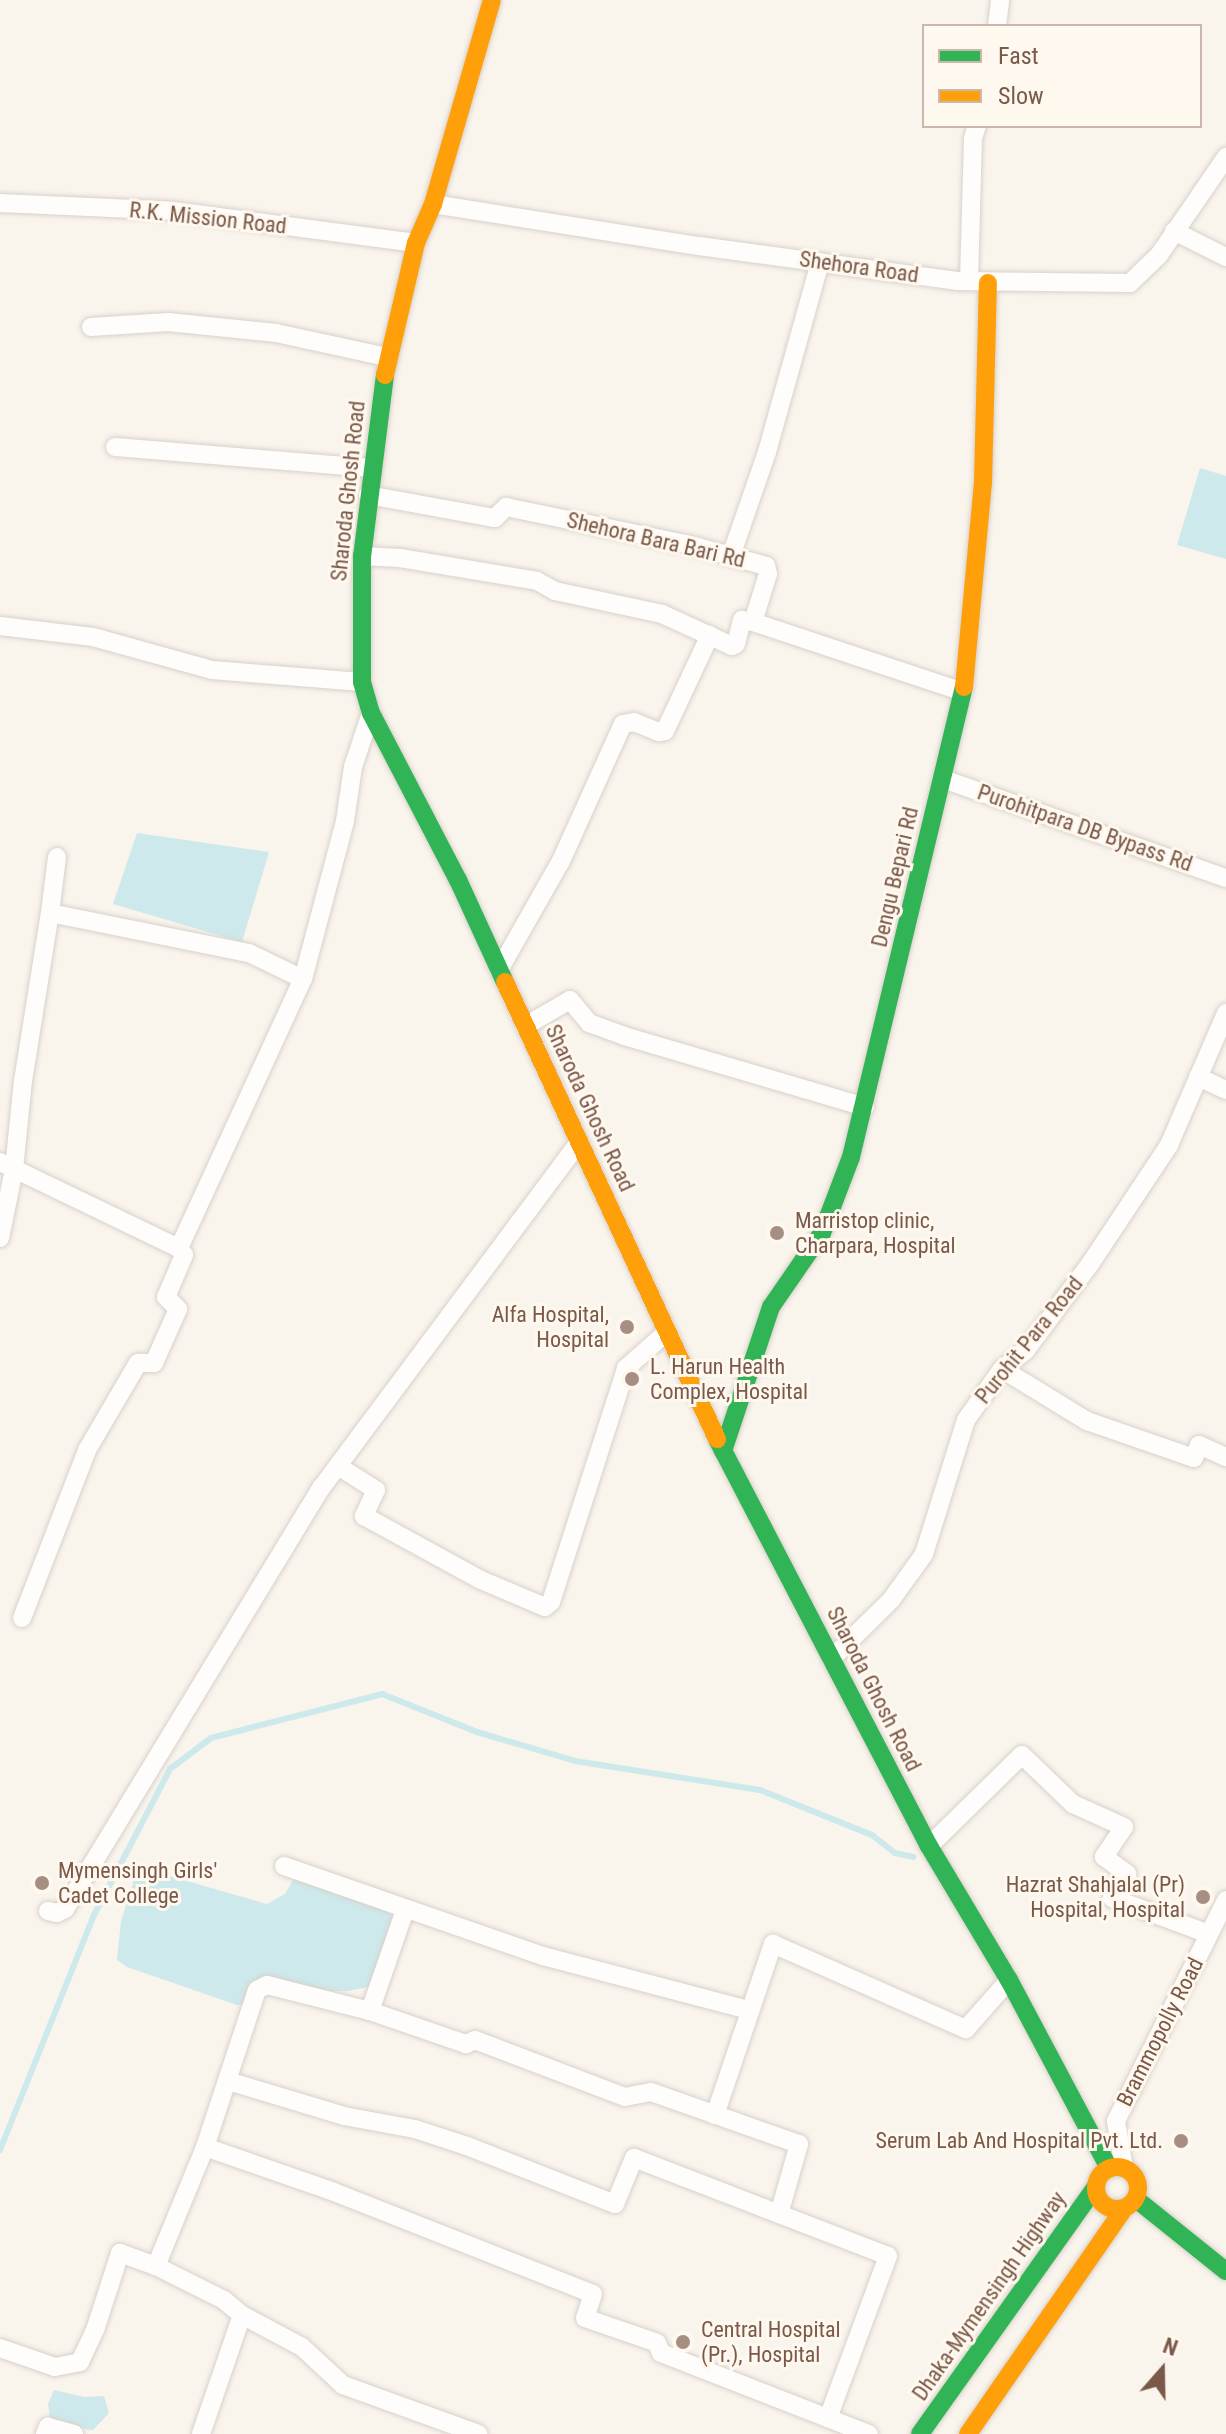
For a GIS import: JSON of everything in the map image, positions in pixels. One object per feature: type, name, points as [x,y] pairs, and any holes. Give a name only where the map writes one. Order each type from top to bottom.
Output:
[{"type":"main road","name":"Sharoda Ghosh Road","points":[[492,0],[433,204],[416,243],[387,357],[362,556],[362,682],[371,713],[458,880],[723,1451],[929,1846],[1117,2168]]},
{"type":"main road","name":"Dengu Bepari Rd","points":[[723,1451],[771,1307],[822,1233],[851,1157],[963,692],[983,483],[988,283]]},
{"type":"main road","points":[[968,2434],[1130,2204],[1137,2181],[1117,2168],[1100,2175],[1096,2186],[1104,2205],[1130,2204],[1226,2271]]},
{"type":"main road","name":"Dhaka-Mymensingh Highway","points":[[920,2434],[1096,2186]]},
{"type":"street","points":[[997,24],[1000,0]]},
{"type":"street","points":[[969,281],[973,138],[976,128]]},
{"type":"street","name":"Shehora Road","points":[[433,204],[969,281],[1130,283],[1159,255],[1226,157]]},
{"type":"street","name":"R.K. Mission Road","points":[[0,203],[173,211],[416,243]]},
{"type":"street","points":[[1174,231],[1226,257]]},
{"type":"street","points":[[731,556],[767,452],[820,262]]},
{"type":"street","points":[[91,327],[168,322],[261,332],[387,357]]},
{"type":"street","points":[[115,447],[372,468]]},
{"type":"street","name":"Shehora Bara Bari Rd","points":[[368,495],[495,518],[506,507],[766,566],[768,574],[753,622]]},
{"type":"street","points":[[362,556],[400,558],[537,581],[555,591],[662,614],[734,645],[742,620],[753,622],[963,692]]},
{"type":"street","points":[[0,626],[93,637],[212,670],[362,682]]},
{"type":"street","points":[[499,970],[561,861],[623,724],[634,722],[659,732],[665,731],[710,635]]},
{"type":"street","points":[[179,1248],[303,979],[345,821],[353,767],[371,713]]},
{"type":"street","name":"Purohitpara DB Bypass Rd","points":[[943,779],[1226,878]]},
{"type":"street","points":[[0,1238],[7,1165],[57,857]]},
{"type":"street","points":[[50,913],[249,953],[303,979]]},
{"type":"street","points":[[525,1026],[570,1000],[589,1023],[624,1036],[865,1107]]},
{"type":"street","name":"Purohit Para Road","points":[[831,1659],[891,1600],[924,1554],[966,1420],[1002,1369],[1026,1350],[1090,1264],[1169,1145],[1226,1013]]},
{"type":"street","points":[[1198,1077],[1226,1090]]},
{"type":"street","points":[[48,1911],[57,1913],[65,1909],[245,1609],[338,1466],[579,1142]]},
{"type":"street","points":[[7,1165],[179,1248],[184,1255],[166,1297],[178,1309],[154,1363],[138,1363],[87,1450],[22,1618]]},
{"type":"street","points":[[338,1466],[376,1490],[364,1516],[481,1580],[545,1607],[551,1602],[626,1368],[667,1332]]},
{"type":"street","points":[[1002,1369],[1087,1421],[1194,1458],[1199,1445],[1226,1457]]},
{"type":"street","points":[[929,1846],[1022,1755],[1073,1804],[1124,1827],[1104,1857],[1127,1874],[1112,1898],[1209,1934]]},
{"type":"street","points":[[284,1866],[543,1956],[749,2010]]},
{"type":"street","name":"Brammopolly Road","points":[[1117,2168],[1116,2121],[1226,1900]]},
{"type":"street","points":[[370,2011],[405,1910]]},
{"type":"street","points":[[715,2115],[773,1944],[966,2029],[1009,1980]]},
{"type":"street","points":[[156,2266],[205,2147],[257,1990],[267,1985],[370,2011],[466,2044],[475,2040],[625,2097],[651,2092],[799,2144],[779,2214]]},
{"type":"street","points":[[228,2081],[344,2116],[415,2129],[454,2141],[615,2204],[634,2158],[888,2256],[828,2418]]},
{"type":"street","points":[[205,2147],[334,2192],[593,2294],[585,2318],[657,2343],[661,2353],[869,2434]]},
{"type":"street","points":[[0,2348],[55,2367],[80,2362],[96,2327],[120,2253],[156,2266],[224,2300],[242,2315],[302,2347],[343,2385],[478,2434]]},
{"type":"street","points":[[201,2434],[242,2315]]},
{"type":"street","points":[[45,2434],[48,2427],[74,2434]]},
{"type":"water","points":[[1200,468],[1226,476],[1226,559],[1177,545]]},
{"type":"water","points":[[137,833],[269,852],[242,942],[113,904]]},
{"type":"water","points":[[148,1870],[267,1904],[285,1894],[295,1877],[385,1909],[393,1917],[375,1980],[368,1987],[323,1991],[267,1980],[243,2004],[237,2005],[127,1967],[117,1960],[121,1921],[134,1880]]},
{"type":"water","points":[[54,2390],[84,2397],[104,2396],[109,2413],[93,2430],[55,2425],[50,2418],[48,2404]]},
{"type":"waterway","points":[[0,2150],[93,1917],[170,1769],[211,1738],[382,1694],[477,1732],[575,1761],[760,1790],[872,1835],[895,1853],[914,1857]]},
{"type":"traffic: fast","points":[[385,375],[362,556],[362,682],[371,713],[458,880],[505,982]]},
{"type":"traffic: fast","points":[[723,1451],[771,1307],[822,1233],[851,1157],[964,687]]},
{"type":"traffic: fast","points":[[717,1439],[929,1846],[1009,1980],[1109,2168]]},
{"type":"traffic: fast","points":[[920,2434],[1096,2186]]},
{"type":"traffic: fast","points":[[1136,2199],[1226,2271]]},
{"type":"traffic: slow","points":[[385,375],[416,243],[433,204],[492,0]]},
{"type":"traffic: slow","points":[[964,687],[983,483],[988,283]]},
{"type":"traffic: slow","points":[[505,982],[717,1439]]},
{"type":"traffic: slow","points":[[1117,2167],[1132,2173],[1138,2188],[1132,2203],[1117,2209],[1102,2203],[1096,2188],[1102,2173],[1117,2167]]},
{"type":"traffic: slow","points":[[968,2434],[1124,2209]]},
{"type":"place","name":"Marristop clinic, Charpara, Hospital","points":[[777,1233]]},
{"type":"place","name":"Alfa Hospital, Hospital","points":[[627,1327]]},
{"type":"place","name":"L. Harun Health Complex, Hospital","points":[[632,1379]]},
{"type":"place","name":"Mymensingh Girls' Cadet College","points":[[42,1883]]},
{"type":"place","name":"Hazrat Shahjalal (Pr) Hospital, Hospital","points":[[1203,1897]]},
{"type":"place","name":"Serum Lab And Hospital Pvt. Ltd.","points":[[1181,2141]]},
{"type":"place","name":"Central Hospital (Pr.), Hospital","points":[[683,2342]]}]
